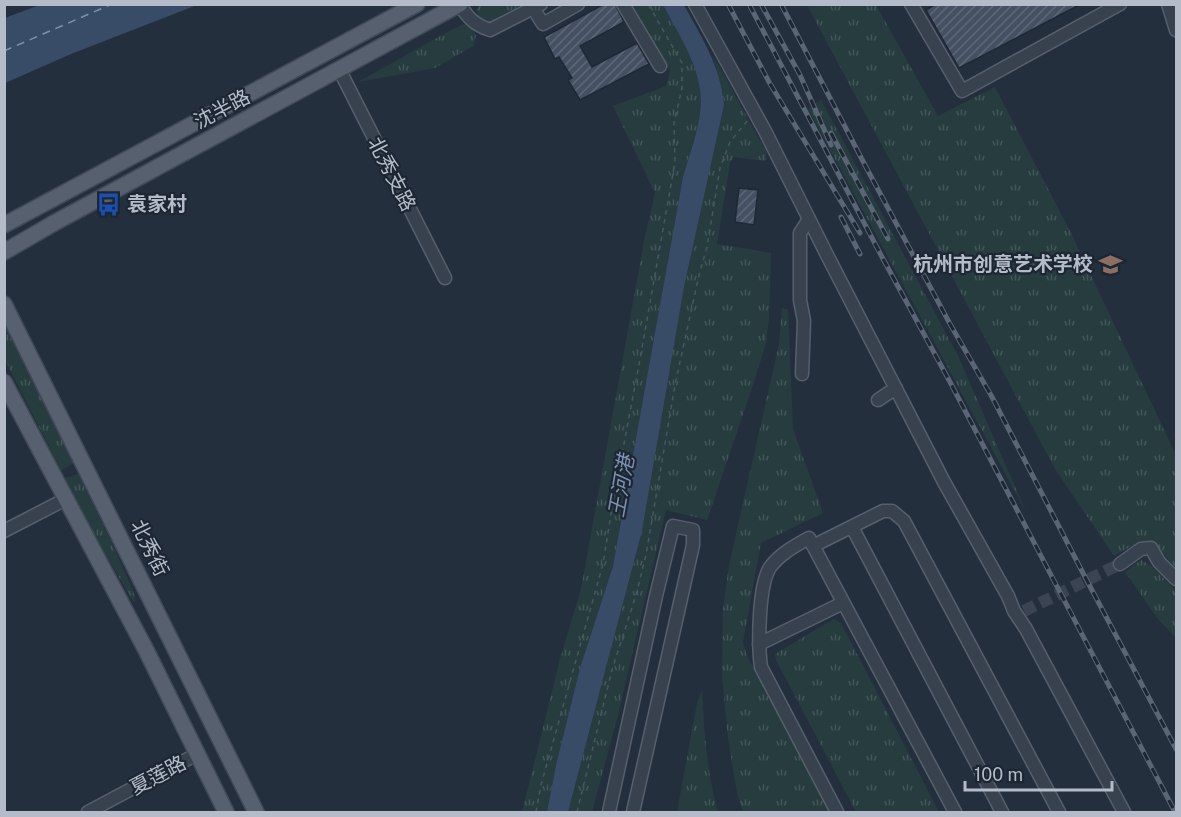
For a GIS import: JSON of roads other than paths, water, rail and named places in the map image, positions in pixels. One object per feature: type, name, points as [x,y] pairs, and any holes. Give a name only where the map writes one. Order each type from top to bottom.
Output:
[{"type":"main road","name":"沈半路","points":[[4,225],[417,4]]},
{"type":"main road","name":"沈半路","points":[[4,252],[460,5]]},
{"type":"main road","name":"北秀街","points":[[4,303],[256,813]]},
{"type":"main road","points":[[4,382],[146,650],[226,813]]},
{"type":"street","points":[[460,5],[478,26],[490,30],[537,6],[543,24],[578,4]]},
{"type":"street","points":[[623,4],[660,66]]},
{"type":"street","points":[[695,4],[754,111],[944,482],[1008,596],[1019,611],[1026,629],[1124,813]]},
{"type":"street","points":[[911,4],[962,92],[1120,4]]},
{"type":"street","points":[[1168,4],[1176,30]]},
{"type":"street","name":"北秀支路","points":[[339,69],[446,278]]},
{"type":"street","points":[[802,374],[804,321],[800,300],[800,233],[808,219]]},
{"type":"street","points":[[878,400],[896,388]]},
{"type":"street","points":[[4,531],[66,499]]},
{"type":"street","points":[[813,546],[883,511],[892,511],[904,521],[1059,813]]},
{"type":"street","points":[[609,813],[673,526],[693,530],[693,544],[633,813]]},
{"type":"street","points":[[852,527],[1002,813]]},
{"type":"street","points":[[837,813],[761,667],[759,651],[762,588],[770,568],[782,555],[809,538],[955,813]]},
{"type":"street","points":[[1120,564],[1141,549],[1151,548],[1159,562],[1176,579]]},
{"type":"street","points":[[759,644],[843,603]]},
{"type":"street","name":"夏莲路","points":[[88,813],[197,754]]},
{"type":"water","points":[[42,4],[197,5],[71,54],[5,83],[5,18]]},
{"type":"water","points":[[663,5],[684,5],[715,65],[724,105],[684,287],[642,531],[568,812],[547,812],[580,668],[613,566],[683,177],[700,113],[701,99],[695,71],[684,43]]},
{"type":"tunnel","points":[[1024,611],[1120,564]]},
{"type":"railway","points":[[728,4],[769,82],[860,233]]},
{"type":"railway","points":[[749,4],[1175,812]]},
{"type":"railway","points":[[761,4],[800,75],[831,145]]},
{"type":"railway","points":[[781,4],[950,324],[992,397],[1176,749]]},
{"type":"railway","points":[[831,133],[888,239]]},
{"type":"railway","points":[[841,217],[860,254]]},
{"type":"place","name":"袁家村","points":[[109,204]]},
{"type":"place","name":"杭州市创意艺术学校","points":[[1111,264]]},
{"type":"water label","name":"王河港","points":[[621,486]]}]
